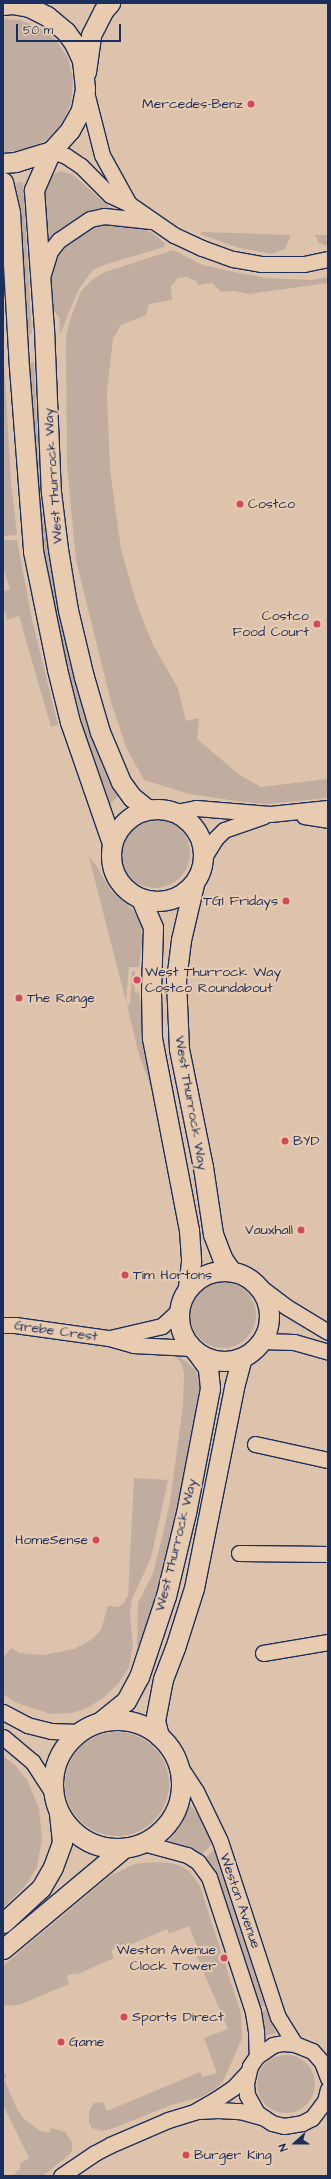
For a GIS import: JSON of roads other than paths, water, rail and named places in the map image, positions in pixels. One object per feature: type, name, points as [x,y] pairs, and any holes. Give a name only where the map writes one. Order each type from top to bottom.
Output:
[{"type":"main road","points":[[3,163],[16,162],[51,151],[70,130],[81,110],[91,35],[103,11],[110,3]]},
{"type":"main road","points":[[3,4],[29,7],[47,16],[66,32],[74,43],[82,60],[85,83]]},
{"type":"main road","name":"West Thurrock Way","points":[[51,151],[34,190],[41,280],[51,492],[58,549],[68,610],[86,684],[100,732],[111,762],[122,782],[132,797],[147,809]]},
{"type":"main road","name":"West Thurrock Way","points":[[3,182],[10,212],[20,382],[33,551],[52,646],[70,722],[112,843]]},
{"type":"main road","points":[[162,808],[176,812],[188,820],[197,830],[202,843],[204,857],[201,870],[194,884],[183,894],[170,900],[155,902],[141,899],[124,887],[115,874],[111,859],[112,843],[117,831],[125,821],[135,814],[147,809],[162,808]]},
{"type":"main road","name":"West Thurrock Way","points":[[194,884],[181,940],[176,980],[179,1049],[203,1167],[214,1234],[222,1258],[231,1271]]},
{"type":"main road","name":"West Thurrock Way","points":[[141,899],[153,927],[151,992],[152,1038],[189,1230],[191,1262],[188,1288]]},
{"type":"main road","points":[[217,1271],[231,1271],[241,1274],[255,1283],[262,1292],[268,1305],[269,1321],[262,1341],[242,1358],[222,1362],[209,1359],[194,1351],[181,1331],[179,1310],[182,1297],[188,1288],[204,1275],[217,1271]]},
{"type":"main road","name":"West Thurrock Way","points":[[99,1723],[126,1701],[139,1677],[166,1596],[186,1513],[210,1388],[208,1368],[194,1351]]},
{"type":"main road","name":"West Thurrock Way","points":[[159,1736],[155,1721],[163,1679],[175,1648],[194,1588],[231,1401],[242,1358]]},
{"type":"main road","points":[[3,1923],[41,1888],[53,1866],[62,1842],[59,1812],[54,1793],[54,1776],[58,1760],[66,1746],[79,1732],[99,1723],[120,1720],[131,1722],[146,1727],[159,1736],[170,1748],[177,1762],[181,1783],[181,1795],[175,1811],[165,1827],[143,1843],[124,1848],[103,1847],[85,1840],[70,1828],[59,1812]]},
{"type":"main road","points":[[3,1950],[124,1848]]},
{"type":"street","points":[[85,83],[102,155],[129,204]]},
{"type":"street","points":[[51,151],[66,156],[81,166],[110,195],[129,204],[174,235],[233,259],[261,264],[281,265],[304,264],[328,259]]},
{"type":"street","points":[[41,280],[50,251],[59,240],[90,219],[104,216],[152,221]]},
{"type":"street","points":[[176,812],[196,808],[287,814],[328,808]]},
{"type":"street","points":[[204,857],[216,838],[224,830],[270,814]]},
{"type":"street","points":[[287,814],[328,820]]},
{"type":"street","points":[[255,1283],[285,1306],[328,1332]]},
{"type":"street","name":"Grebe Crest","points":[[109,1338],[158,1328],[179,1310]]},
{"type":"street","name":"Grebe Crest","points":[[3,1325],[15,1325],[109,1338],[133,1344],[194,1351]]},
{"type":"street","points":[[262,1341],[280,1340],[294,1342],[328,1352]]},
{"type":"street","points":[[255,1444],[328,1460]]},
{"type":"street","points":[[240,1553],[328,1554]]},
{"type":"street","points":[[263,1653],[328,1642]]},
{"type":"street","points":[[3,1712],[27,1725],[51,1731],[79,1732]]},
{"type":"street","points":[[3,1737],[32,1761],[54,1793]]},
{"type":"street","name":"Weston Avenue","points":[[177,1762],[196,1791],[220,1842],[278,2017],[295,2044]]},
{"type":"street","name":"Weston Avenue","points":[[143,1843],[187,1855],[198,1862],[209,1877],[253,2012],[256,2032],[256,2056]]},
{"type":"street","points":[[194,2112],[233,2088],[247,2073],[256,2056],[273,2045],[283,2043],[295,2044],[323,2056],[324,2066],[328,2078]]},
{"type":"street","points":[[247,2073],[247,2096],[253,2107],[264,2118]]},
{"type":"street","points":[[61,2176],[95,2153],[110,2145],[168,2120],[194,2112],[218,2110],[240,2111],[284,2126],[302,2123],[312,2118],[320,2109],[328,2090]]},
{"type":"place","name":"Mercedes-Benz","points":[[251,104]]},
{"type":"place","name":"Costco","points":[[240,504]]},
{"type":"place","name":"Costco Food Court","points":[[317,624]]},
{"type":"place","name":"TGI Fridays","points":[[286,901]]},
{"type":"place","name":"West Thurrock Way Costco Roundabout","points":[[137,980]]},
{"type":"place","name":"The Range","points":[[19,998]]},
{"type":"place","name":"BYD","points":[[285,1141]]},
{"type":"place","name":"Vauxhall","points":[[301,1230]]},
{"type":"place","name":"Tim Hortons","points":[[125,1275]]},
{"type":"place","name":"HomeSense","points":[[96,1540]]},
{"type":"place","name":"Weston Avenue Clock Tower","points":[[224,1958]]},
{"type":"place","name":"Sports Direct","points":[[124,2017]]},
{"type":"place","name":"Game","points":[[61,2042]]},
{"type":"place","name":"Burger King","points":[[186,2155]]}]
